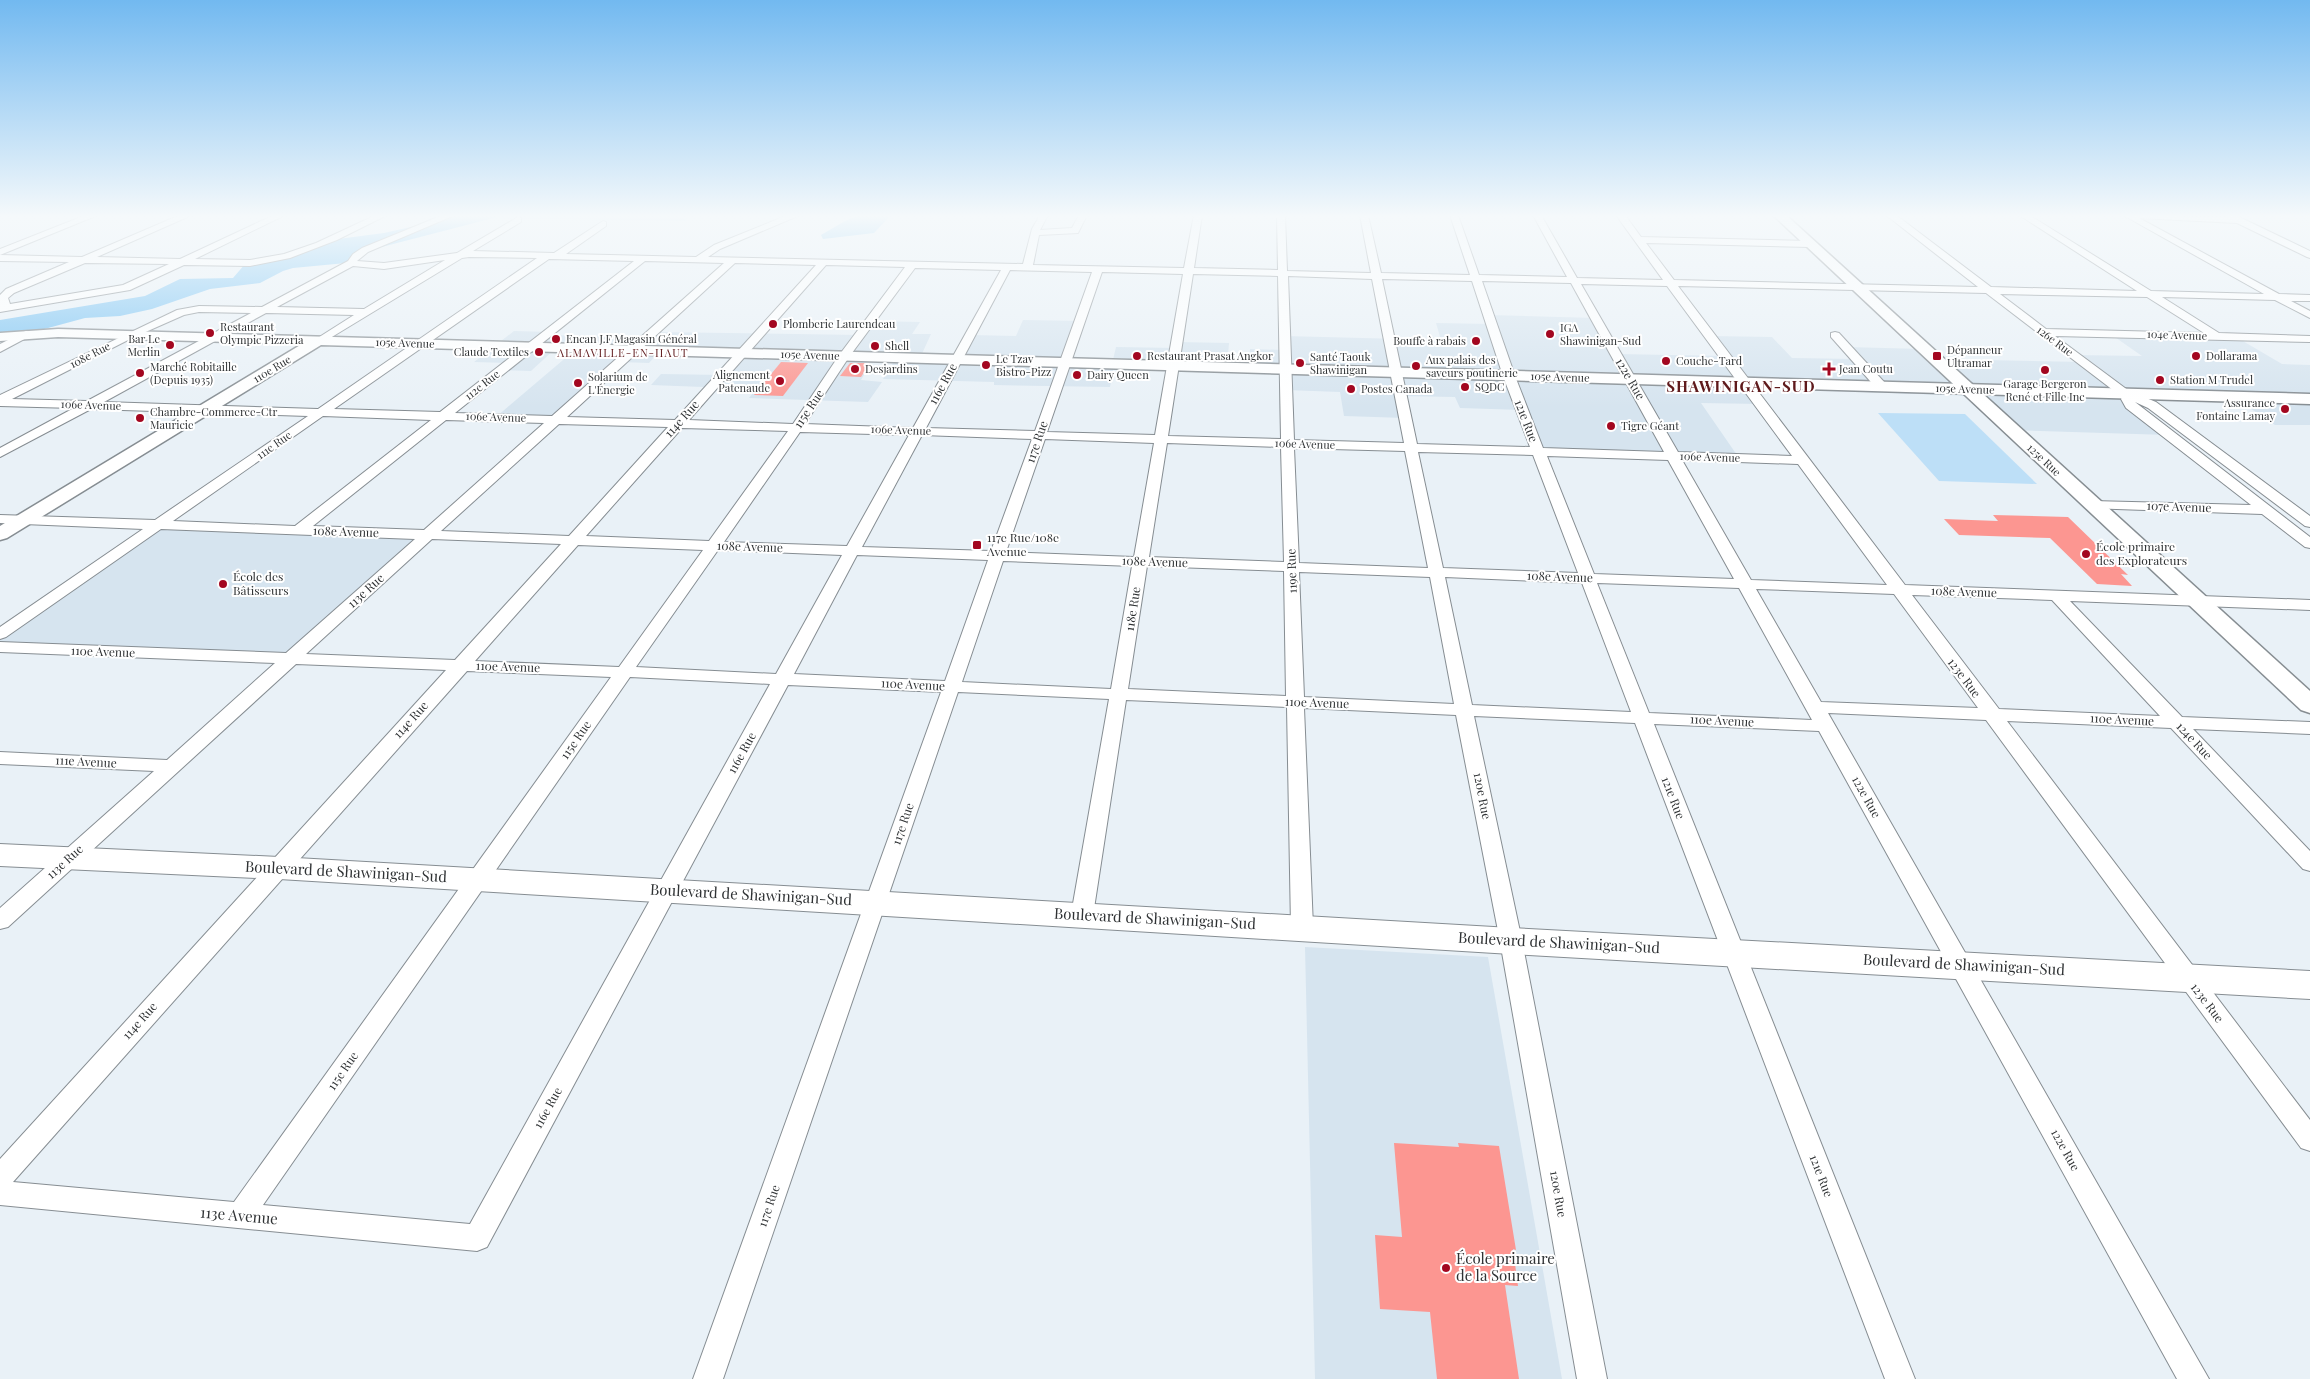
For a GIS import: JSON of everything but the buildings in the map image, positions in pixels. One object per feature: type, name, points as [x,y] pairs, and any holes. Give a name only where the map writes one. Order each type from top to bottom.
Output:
[{"type":"main road","name":"125e Rue","points":[[1847,279],[2310,705]]},
{"type":"main road","name":"Boulevard de Shawinigan-Sud","points":[[0,855],[279,868],[1302,927],[1511,941],[2310,985]]},
{"type":"street","points":[[37,279],[10,291],[3,298],[3,309],[126,288],[144,279]]},
{"type":"street","points":[[0,453],[321,279]]},
{"type":"street","name":"110e Rue","points":[[0,534],[420,279]]},
{"type":"street","name":"111e Rue","points":[[0,634],[517,279]]},
{"type":"street","name":"112e Rue","points":[[298,530],[616,279]]},
{"type":"street","name":"113e Rue","points":[[0,921],[712,279]]},
{"type":"street","name":"114e Rue","points":[[0,1178],[808,279]]},
{"type":"street","name":"115e Rue","points":[[240,1216],[797,427],[844,356],[901,279]]},
{"type":"street","name":"116e Rue","points":[[477,1238],[1000,279]]},
{"type":"street","name":"117e Rue","points":[[708,1379],[1095,279]]},
{"type":"street","name":"118e Rue","points":[[1082,915],[1187,279]]},
{"type":"street","name":"119e Rue","points":[[1282,279],[1302,927]]},
{"type":"street","name":"120e Rue","points":[[1378,279],[1511,941],[1592,1379]]},
{"type":"street","name":"121e Rue","points":[[1475,279],[1509,376],[1900,1379]]},
{"type":"street","points":[[1520,279],[2310,298]]},
{"type":"street","name":"123e Rue","points":[[1669,279],[1743,383],[2310,1140]]},
{"type":"street","name":"126e Rue","points":[[1975,279],[2125,394],[2152,405],[2310,523]]},
{"type":"street","points":[[2126,279],[2216,336]]},
{"type":"street","points":[[2244,279],[2310,315]]},
{"type":"street","name":"122e Rue","points":[[1574,281],[2194,1379]]},
{"type":"street","name":"108e Rue","points":[[0,401],[128,336],[181,312],[199,309],[265,310]]},
{"type":"street","points":[[265,310],[366,312]]},
{"type":"street","name":"104e Avenue","points":[[2044,332],[2310,338]]},
{"type":"street","points":[[0,349],[26,334]]},
{"type":"street","name":"105e Avenue","points":[[0,336],[26,334],[213,338],[2309,399]]},
{"type":"street","points":[[1835,335],[1882,387]]},
{"type":"street","name":"126e Rue","points":[[2125,394],[2130,404],[2310,544]]},
{"type":"street","name":"106e Avenue","points":[[0,401],[1801,460]]},
{"type":"street","points":[[2160,428],[2184,429]]},
{"type":"street","name":"107e Avenue","points":[[2092,505],[2294,511]]},
{"type":"street","name":"108e Avenue","points":[[0,519],[2310,605]]},
{"type":"street","name":"124e Rue","points":[[2057,596],[2310,864]]},
{"type":"street","name":"110e Avenue","points":[[0,647],[624,672],[1826,726]]},
{"type":"street","name":"110e Avenue","points":[[1815,707],[2310,728]]},
{"type":"street","name":"111e Avenue","points":[[0,758],[172,766]]},
{"type":"street","name":"113e Avenue","points":[[0,1193],[477,1238]]},
{"type":"shaded area","points":[[179,279],[267,279],[260,283],[210,289],[152,309],[120,316],[85,318],[26,334],[0,337],[0,320],[145,296]]},
{"type":"shaded area","points":[[1488,315],[1595,318],[1616,354],[1726,356],[1710,336],[1772,337],[1792,358],[1856,359],[1846,347],[1923,349],[1934,359],[2083,362],[2074,355],[2142,356],[2109,333],[2236,337],[2282,364],[2310,365],[2310,425],[2275,425],[2232,396],[2114,394],[2168,435],[2011,430],[1971,396],[1755,388],[1760,404],[1701,403],[1739,458],[1538,451],[1522,410],[1460,408],[1455,397],[1401,396],[1405,418],[1344,416],[1340,392],[1286,390],[1285,370],[1114,365],[1110,387],[994,385],[994,382],[883,379],[896,358],[875,357],[861,380],[882,382],[868,402],[749,398],[756,389],[651,385],[661,374],[722,375],[741,354],[660,351],[649,363],[620,362],[557,419],[496,417],[576,349],[556,348],[531,371],[501,370],[509,363],[474,362],[514,331],[549,332],[546,335],[647,337],[654,332],[860,335],[871,321],[920,322],[912,334],[931,334],[920,358],[957,360],[970,335],[1016,336],[1023,320],[1082,321],[1065,362],[1112,364],[1116,347],[1176,348],[1177,342],[1229,343],[1227,365],[1249,366],[1250,349],[1284,350],[1284,336],[1441,340],[1436,323],[1490,324]]},
{"type":"shaded area","points":[[1878,413],[1965,414],[2037,484],[1939,481]]},
{"type":"shaded area","name":"École des Bâtisseurs","points":[[158,525],[428,535],[290,660],[0,647],[0,634]]},
{"type":"shaded area","points":[[1305,947],[1488,957],[1562,1379],[1315,1379]]},
{"type":"place","name":"Plomberie Laurendeau","points":[[773,324]]},
{"type":"place","name":"Restaurant Olympic Pizzeria","points":[[210,333]]},
{"type":"place","name":"IGA Shawinigan-Sud","points":[[1550,334]]},
{"type":"place","name":"Encan J.F Magasin Général","points":[[556,339]]},
{"type":"place","name":"Bouffe à rabais","points":[[1476,341]]},
{"type":"place","name":"Bar Le Merlin","points":[[170,345]]},
{"type":"place","name":"Shell","points":[[875,346]]},
{"type":"place","name":"Claude Textiles","points":[[539,352]]},
{"type":"place","name":"Restaurant Prasat Angkor","points":[[1137,356]]},
{"type":"place","name":"Dépanneur Ultramar","points":[[1937,356]]},
{"type":"place","name":"Dollarama","points":[[2196,356]]},
{"type":"place","name":"Couche-Tard","points":[[1666,361]]},
{"type":"place","name":"Santé Taouk Shawinigan","points":[[1300,363]]},
{"type":"place","name":"Le Tzav Bistro-Pizz","points":[[986,365]]},
{"type":"place","name":"Aux palais des saveurs poutinerie","points":[[1416,366]]},
{"type":"place","name":"Desjardins","points":[[855,369]]},
{"type":"place","name":"Jean Coutu","points":[[1829,369]]},
{"type":"place","name":"Garage Bergeron René et Fille Inc","points":[[2045,370]]},
{"type":"place","name":"Marché Robitaille (Depuis 1935)","points":[[140,373]]},
{"type":"place","name":"Dairy Queen","points":[[1077,375]]},
{"type":"place","name":"Station M Trudel","points":[[2160,380]]},
{"type":"place","name":"Alignement Patenaude","points":[[780,381]]},
{"type":"place","name":"Solarium de L'Énergie","points":[[578,383]]},
{"type":"place","name":"SQDC","points":[[1465,387]]},
{"type":"place","name":"Postes Canada","points":[[1351,389]]},
{"type":"place","name":"Assurance Fontaine Lamay","points":[[2285,409]]},
{"type":"place","name":"Chambre-Commerce-Ctr Mauricie","points":[[140,418]]},
{"type":"place","name":"Tigre Géant","points":[[1611,426]]},
{"type":"place","name":"117e Rue/108e Avenue","points":[[977,545]]},
{"type":"place","name":"École primaire des Explorateurs","points":[[2086,554]]},
{"type":"place","name":"École des Bâtisseurs","points":[[223,584]]},
{"type":"place","name":"École primaire de la Source","points":[[1446,1268]]},
{"type":"district","name":"ALMAVILLE-EN-HAUT","points":[[623,353]]},
{"type":"district","name":"SHAWINIGAN-SUD","points":[[1741,387]]}]
